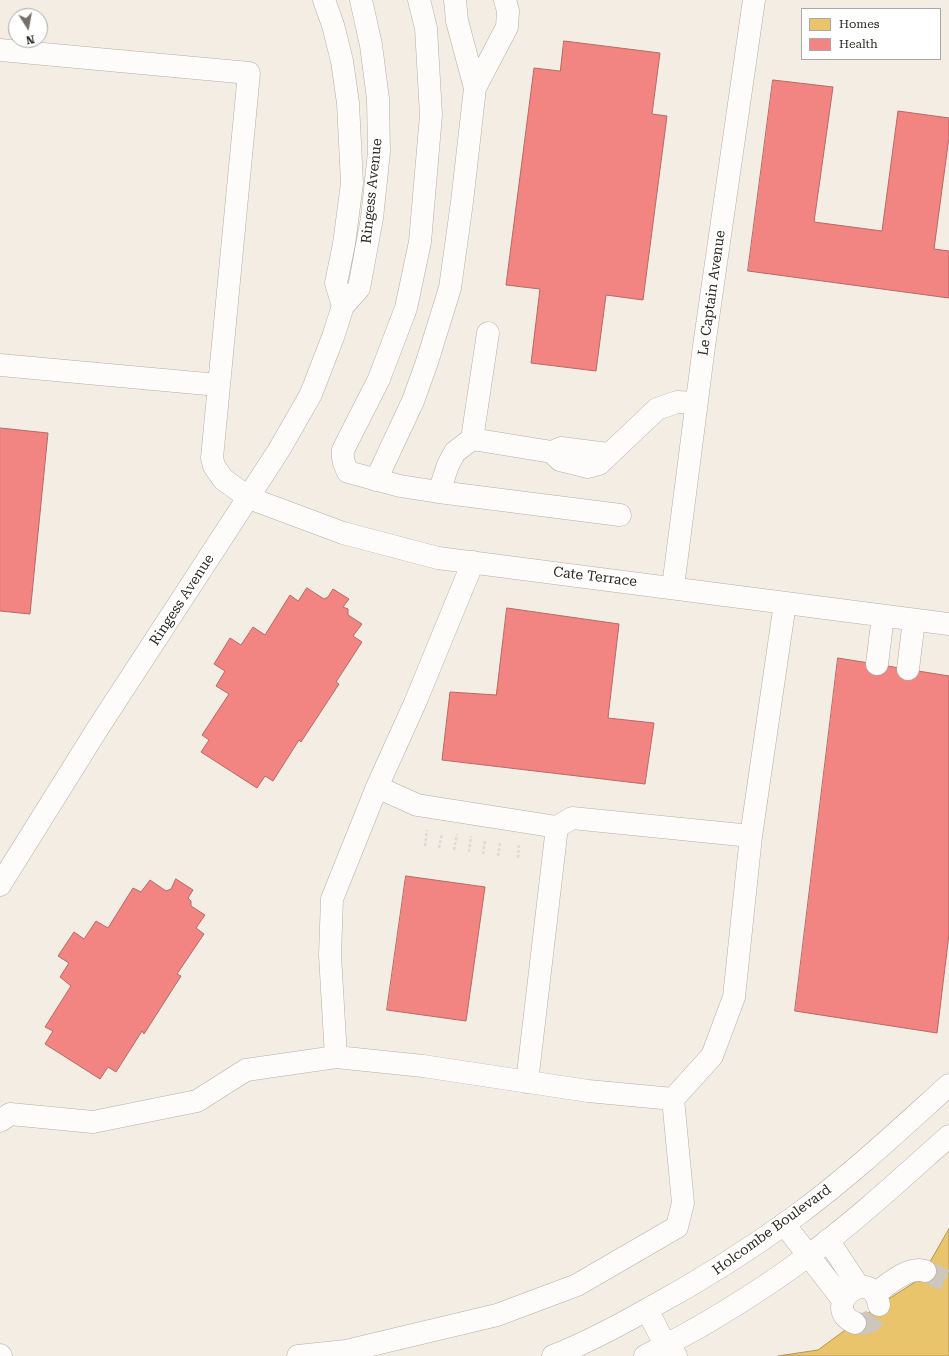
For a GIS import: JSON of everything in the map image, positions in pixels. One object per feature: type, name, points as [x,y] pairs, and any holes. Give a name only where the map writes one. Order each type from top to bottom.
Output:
[{"type":"street","name":"Ringess Avenue","points":[[324,0],[333,25],[342,61],[348,103],[352,183],[344,244],[336,283],[343,306]]},
{"type":"street","name":"Ringess Avenue","points":[[0,885],[98,728],[280,450],[311,394],[333,338],[343,306],[359,288],[372,218],[379,152],[378,99],[371,45],[361,0]]},
{"type":"street","points":[[419,0],[426,28],[431,115],[420,242],[406,308],[379,379],[343,450],[342,457],[344,464],[348,472],[400,486],[620,515]]},
{"type":"street","points":[[455,0],[457,21],[475,88]]},
{"type":"street","points":[[376,480],[413,401],[450,288],[462,202],[475,88],[507,27],[508,11],[505,0]]},
{"type":"street","name":"Le Captain Avenue","points":[[673,587],[696,404],[754,0]]},
{"type":"street","name":"Cate Terrace","points":[[0,50],[249,73],[212,458],[214,466],[223,479],[249,498],[297,517],[350,535],[438,558],[673,587],[949,624]]},
{"type":"street","points":[[439,492],[448,464],[455,452],[472,439],[488,333]]},
{"type":"street","points":[[0,365],[218,385]]},
{"type":"street","points":[[472,439],[552,452],[562,448],[608,454],[657,409],[677,402],[696,404]]},
{"type":"street","points":[[336,1057],[330,956],[332,899],[377,787],[416,703],[473,562]]},
{"type":"street","points":[[298,1356],[346,1351],[497,1315],[577,1285],[677,1227],[683,1203],[673,1099],[712,1056],[734,997],[752,836],[785,603]]},
{"type":"street","points":[[899,618],[893,667],[899,618]]},
{"type":"street","points":[[377,787],[418,805],[557,827],[572,818],[752,836]]},
{"type":"street","points":[[527,1082],[557,827]]},
{"type":"street","points":[[0,1121],[10,1114],[92,1122],[197,1101],[246,1070],[336,1057],[423,1066],[588,1091],[673,1099]]},
{"type":"street","name":"Holcombe Boulevard","points":[[553,1356],[621,1324],[688,1288],[742,1254],[784,1224],[860,1164],[949,1086]]},
{"type":"street","points":[[645,1356],[669,1353],[708,1323],[773,1281],[809,1255],[884,1195],[949,1136]]},
{"type":"street","points":[[784,1224],[809,1255],[864,1297]]},
{"type":"street","points":[[828,1240],[864,1297]]},
{"type":"street","points":[[855,1323],[850,1321],[842,1306],[864,1297],[901,1275],[920,1269],[925,1271]]},
{"type":"street","points":[[647,1310],[669,1353]]},
{"type":"building: Homes","points":[[949,1229],[949,1356],[778,1356],[818,1350],[879,1305],[920,1279]]},
{"type":"building: Health","points":[[564,41],[660,53],[652,114],[667,116],[643,300],[606,295],[596,371],[531,363],[540,289],[506,285],[534,68],[560,71]]},
{"type":"building: Health","points":[[773,80],[833,87],[814,222],[882,231],[898,111],[949,118],[949,137],[934,249],[949,251],[949,298],[748,271]]},
{"type":"building: Health","points":[[0,428],[48,433],[30,614],[0,611]]},
{"type":"building: Health","points":[[307,588],[324,599],[328,597],[333,589],[349,599],[343,607],[348,609],[348,615],[362,624],[353,636],[362,642],[336,682],[339,684],[301,742],[299,740],[273,781],[265,776],[257,788],[201,752],[209,740],[202,735],[229,694],[216,686],[225,671],[214,664],[230,638],[241,645],[253,627],[265,635],[290,595],[298,601]]},
{"type":"building: Health","points":[[507,608],[619,624],[608,718],[654,723],[645,784],[442,760],[450,692],[496,695]]},
{"type":"building: Health","points":[[838,658],[949,676],[949,934],[937,1033],[795,1011]]},
{"type":"building: Health","points":[[406,876],[485,887],[466,1021],[387,1010]]},
{"type":"building: Health","points":[[176,879],[193,890],[188,898],[191,901],[191,906],[205,915],[196,928],[204,934],[177,974],[181,976],[144,1034],[142,1031],[116,1072],[108,1067],[100,1079],[45,1044],[53,1031],[45,1027],[71,986],[60,977],[69,963],[58,956],[74,932],[84,939],[96,921],[108,928],[133,888],[141,892],[150,880],[166,891],[171,889]]},
{"type":"tunnel","points":[[925,1271],[949,1282]]},
{"type":"tunnel","points":[[855,1323],[865,1323],[875,1318],[879,1305]]}]
